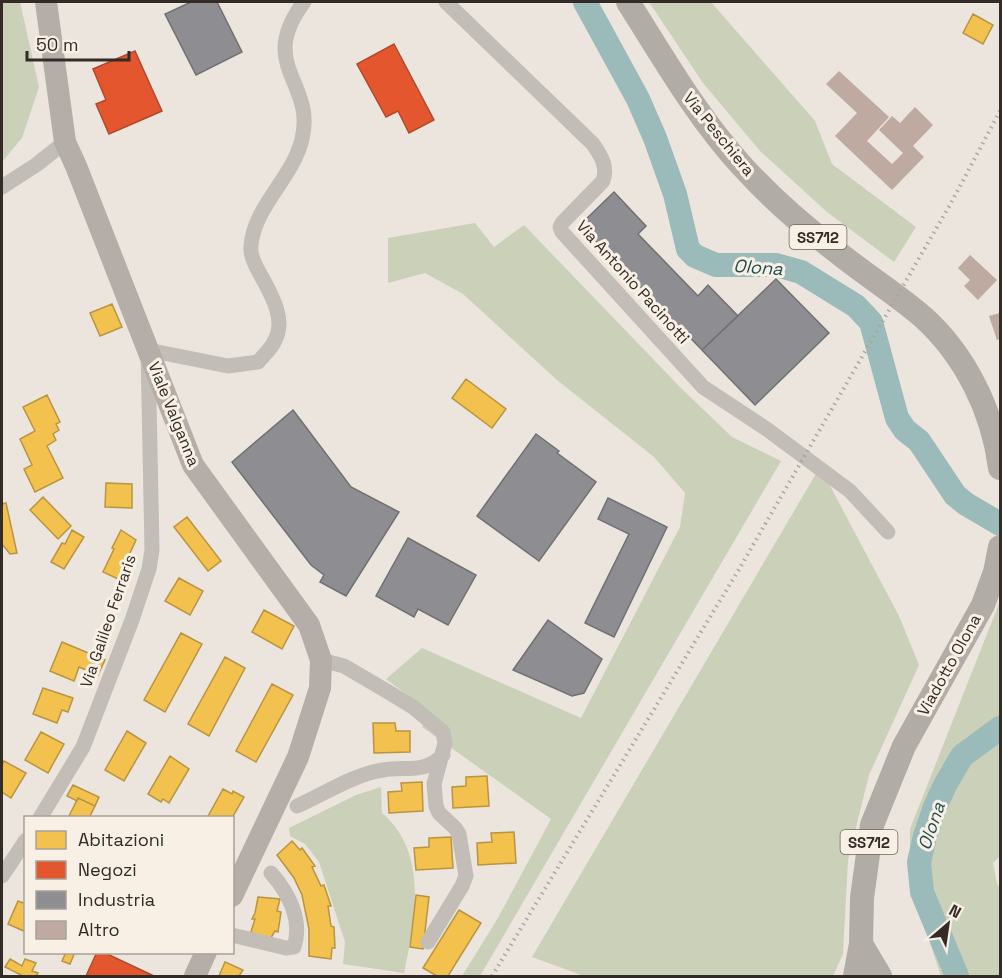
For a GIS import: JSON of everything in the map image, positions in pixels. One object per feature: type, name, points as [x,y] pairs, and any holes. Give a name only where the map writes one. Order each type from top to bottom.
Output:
[{"type":"main road","name":"Viale Valganna","points":[[46,2],[65,142],[193,465],[309,625],[321,660],[320,688],[298,757],[234,892]]},
{"type":"main road","name":"Via Peschiera","points":[[628,2],[690,99],[741,165],[836,252],[907,304],[937,331],[968,374],[984,405],[1000,468]]},
{"type":"main road","name":"Viadotto Olona","points":[[861,944],[863,888],[872,825],[904,746],[983,605],[995,572],[1000,547]]},
{"type":"main road","name":"SS712","points":[[855,976],[861,944]]},
{"type":"main road","points":[[861,944],[880,976]]},
{"type":"main road","points":[[195,976],[205,954]]},
{"type":"street","points":[[148,350],[228,366],[258,362],[276,339],[279,318],[274,300],[256,268],[250,248],[263,211],[293,161],[302,140],[304,120],[300,98],[284,57],[285,37],[291,18],[304,2]]},
{"type":"street","name":"Via Antonio Pacinotti","points":[[446,2],[593,144],[604,161],[606,172],[603,181],[562,223],[560,227],[562,232],[703,387],[768,430],[850,491],[888,532]]},
{"type":"street","points":[[2,187],[36,165],[65,142]]},
{"type":"street","name":"Via Galileo Ferraris","points":[[41,816],[83,747],[149,569],[152,550],[148,350]]},
{"type":"street","points":[[321,660],[344,666],[413,707],[443,732],[445,743],[443,755],[436,771],[434,784],[436,806],[439,813],[459,834],[466,876],[428,942]]},
{"type":"street","points":[[297,806],[365,774],[384,769],[426,768],[436,763],[443,755]]},
{"type":"street","points":[[2,876],[24,843]]},
{"type":"street","points":[[234,935],[286,948],[294,947],[296,929],[292,904],[281,884],[271,873]]},
{"type":"green space","points":[[2,2],[20,2],[39,87],[22,138],[2,162]]},
{"type":"green space","points":[[649,2],[711,2],[815,121],[832,164],[916,227],[894,262],[827,212],[760,151],[703,83]]},
{"type":"green space","points":[[475,223],[494,247],[524,225],[680,387],[732,437],[781,461],[480,976],[462,976],[498,918],[551,819],[422,727],[431,713],[386,679],[422,648],[581,718],[680,527],[685,493],[654,457],[557,380],[463,294],[425,273],[388,283],[388,238]]},
{"type":"green space","points":[[817,472],[827,480],[899,616],[919,665],[869,775],[848,860],[843,954],[833,976],[584,976],[532,957]]},
{"type":"green space","points":[[1000,601],[1000,856],[993,863],[997,884],[1000,888],[1000,976],[941,976],[910,883],[910,829]]},
{"type":"green space","points":[[381,787],[382,813],[397,829],[407,847],[413,867],[414,910],[404,973],[343,964],[345,942],[319,862],[305,844],[290,836],[289,828],[356,795]]},
{"type":"building: Abitazioni","points":[[973,14],[993,25],[983,44],[963,33]]},
{"type":"building: Abitazioni","points":[[112,304],[122,327],[100,336],[90,313]]},
{"type":"building: Abitazioni","points":[[466,379],[506,409],[492,428],[452,398]]},
{"type":"building: Abitazioni","points":[[47,395],[60,422],[56,424],[59,430],[53,434],[56,440],[47,446],[63,478],[35,492],[24,469],[32,465],[20,439],[35,431],[23,407]]},
{"type":"building: Abitazioni","points":[[106,483],[132,484],[132,508],[105,507]]},
{"type":"building: Abitazioni","points":[[43,497],[71,526],[58,539],[30,510]]},
{"type":"building: Abitazioni","points":[[6,503],[17,553],[10,554],[2,544],[2,504]]},
{"type":"building: Abitazioni","points":[[187,517],[221,561],[208,571],[174,527]]},
{"type":"building: Abitazioni","points":[[72,530],[84,537],[64,569],[51,562],[62,543],[65,544]]},
{"type":"building: Abitazioni","points":[[121,530],[136,540],[118,579],[103,572]]},
{"type":"building: Abitazioni","points":[[179,578],[203,591],[190,615],[165,601]]},
{"type":"building: Abitazioni","points":[[264,610],[294,626],[282,649],[252,632]]},
{"type":"building: Abitazioni","points":[[181,633],[202,644],[165,712],[144,700]]},
{"type":"building: Abitazioni","points":[[62,642],[105,660],[98,675],[79,667],[74,681],[50,671]]},
{"type":"building: Abitazioni","points":[[225,657],[245,668],[209,736],[188,724]]},
{"type":"building: Abitazioni","points":[[272,684],[293,695],[256,762],[236,751]]},
{"type":"building: Abitazioni","points":[[43,688],[73,698],[68,712],[62,710],[57,723],[33,714]]},
{"type":"building: Abitazioni","points":[[373,723],[395,723],[396,731],[410,731],[410,752],[374,753]]},
{"type":"building: Abitazioni","points":[[127,731],[146,743],[124,781],[105,770]]},
{"type":"building: Abitazioni","points":[[41,732],[64,744],[48,773],[25,760]]},
{"type":"building: Abitazioni","points":[[170,756],[189,769],[169,803],[163,799],[161,802],[148,794]]},
{"type":"building: Abitazioni","points":[[4,761],[26,773],[11,798],[2,792]]},
{"type":"building: Abitazioni","points":[[487,776],[489,806],[453,808],[452,787],[466,786],[466,777]]},
{"type":"building: Abitazioni","points":[[422,782],[423,811],[389,813],[388,792],[402,791],[401,783]]},
{"type":"building: Abitazioni","points":[[73,785],[99,797],[95,806],[78,798],[77,801],[67,796]]},
{"type":"building: Abitazioni","points":[[223,789],[244,797],[233,816],[208,816]]},
{"type":"building: Abitazioni","points":[[78,798],[95,806],[90,816],[69,816]]},
{"type":"building: Abitazioni","points":[[514,832],[516,863],[478,865],[477,843],[492,842],[491,833]]},
{"type":"building: Abitazioni","points":[[451,837],[453,868],[416,870],[414,848],[429,847],[429,838]]},
{"type":"building: Abitazioni","points":[[292,841],[300,850],[302,848],[315,866],[312,867],[321,886],[324,885],[331,906],[328,906],[331,926],[334,927],[335,948],[332,948],[331,959],[309,956],[309,929],[302,895],[294,878],[277,855]]},
{"type":"building: Abitazioni","points":[[416,895],[429,897],[423,949],[410,947]]},
{"type":"building: Abitazioni","points":[[258,897],[280,899],[277,911],[281,912],[278,932],[275,931],[269,941],[250,935]]},
{"type":"building: Abitazioni","points":[[18,901],[24,903],[24,931],[8,924]]},
{"type":"building: Abitazioni","points":[[459,910],[481,923],[448,976],[437,976],[423,968]]},
{"type":"building: Abitazioni","points":[[65,954],[74,954],[70,964],[62,961]]},
{"type":"building: Abitazioni","points":[[10,959],[22,966],[25,959],[36,963],[32,971],[38,973],[36,976],[23,976],[5,967]]},
{"type":"building: Abitazioni","points":[[225,962],[243,970],[239,976],[219,976]]},
{"type":"building: Negozi","points":[[394,44],[434,120],[409,133],[398,111],[386,117],[357,64]]},
{"type":"building: Negozi","points":[[135,51],[162,111],[109,134],[96,104],[106,100],[93,69]]},
{"type":"building: Negozi","points":[[96,954],[107,954],[154,976],[86,976]]},
{"type":"building: Industria","points":[[191,2],[217,2],[242,52],[196,75],[165,14]]},
{"type":"building: Industria","points":[[614,192],[646,226],[638,234],[698,296],[708,285],[738,316],[702,350],[580,225]]},
{"type":"building: Industria","points":[[776,279],[829,333],[755,405],[702,350]]},
{"type":"building: Industria","points":[[293,410],[351,487],[399,512],[346,596],[320,582],[324,575],[311,565],[232,462]]},
{"type":"building: Industria","points":[[536,434],[596,482],[539,561],[477,516]]},
{"type":"building: Industria","points":[[608,498],[667,527],[614,637],[585,623],[629,534],[598,519]]},
{"type":"building: Industria","points":[[408,538],[476,575],[448,625],[418,609],[414,617],[376,596]]},
{"type":"building: Industria","points":[[548,620],[602,659],[584,693],[572,696],[513,670]]},
{"type":"building: Altro","points":[[839,71],[889,117],[867,141],[892,164],[903,153],[879,130],[892,116],[900,123],[915,107],[933,125],[913,146],[924,157],[892,190],[835,136],[857,113],[826,84]]},
{"type":"building: Altro","points":[[970,255],[997,280],[978,300],[964,286],[970,280],[958,268]]},
{"type":"building: Altro","points":[[1000,313],[1000,339],[997,340],[989,316]]},
{"type":"waterway","name":"Olona","points":[[585,2],[638,99],[655,138],[675,194],[688,249],[695,256],[716,265],[776,265],[801,272],[856,306],[871,322],[897,418],[905,430],[919,441],[955,495],[1000,524]]},
{"type":"waterway","name":"Olona","points":[[957,976],[922,892],[919,862],[935,807],[962,756],[1000,728]]},
{"type":"railway","points":[[492,976],[738,571],[951,203],[1000,111]]}]
